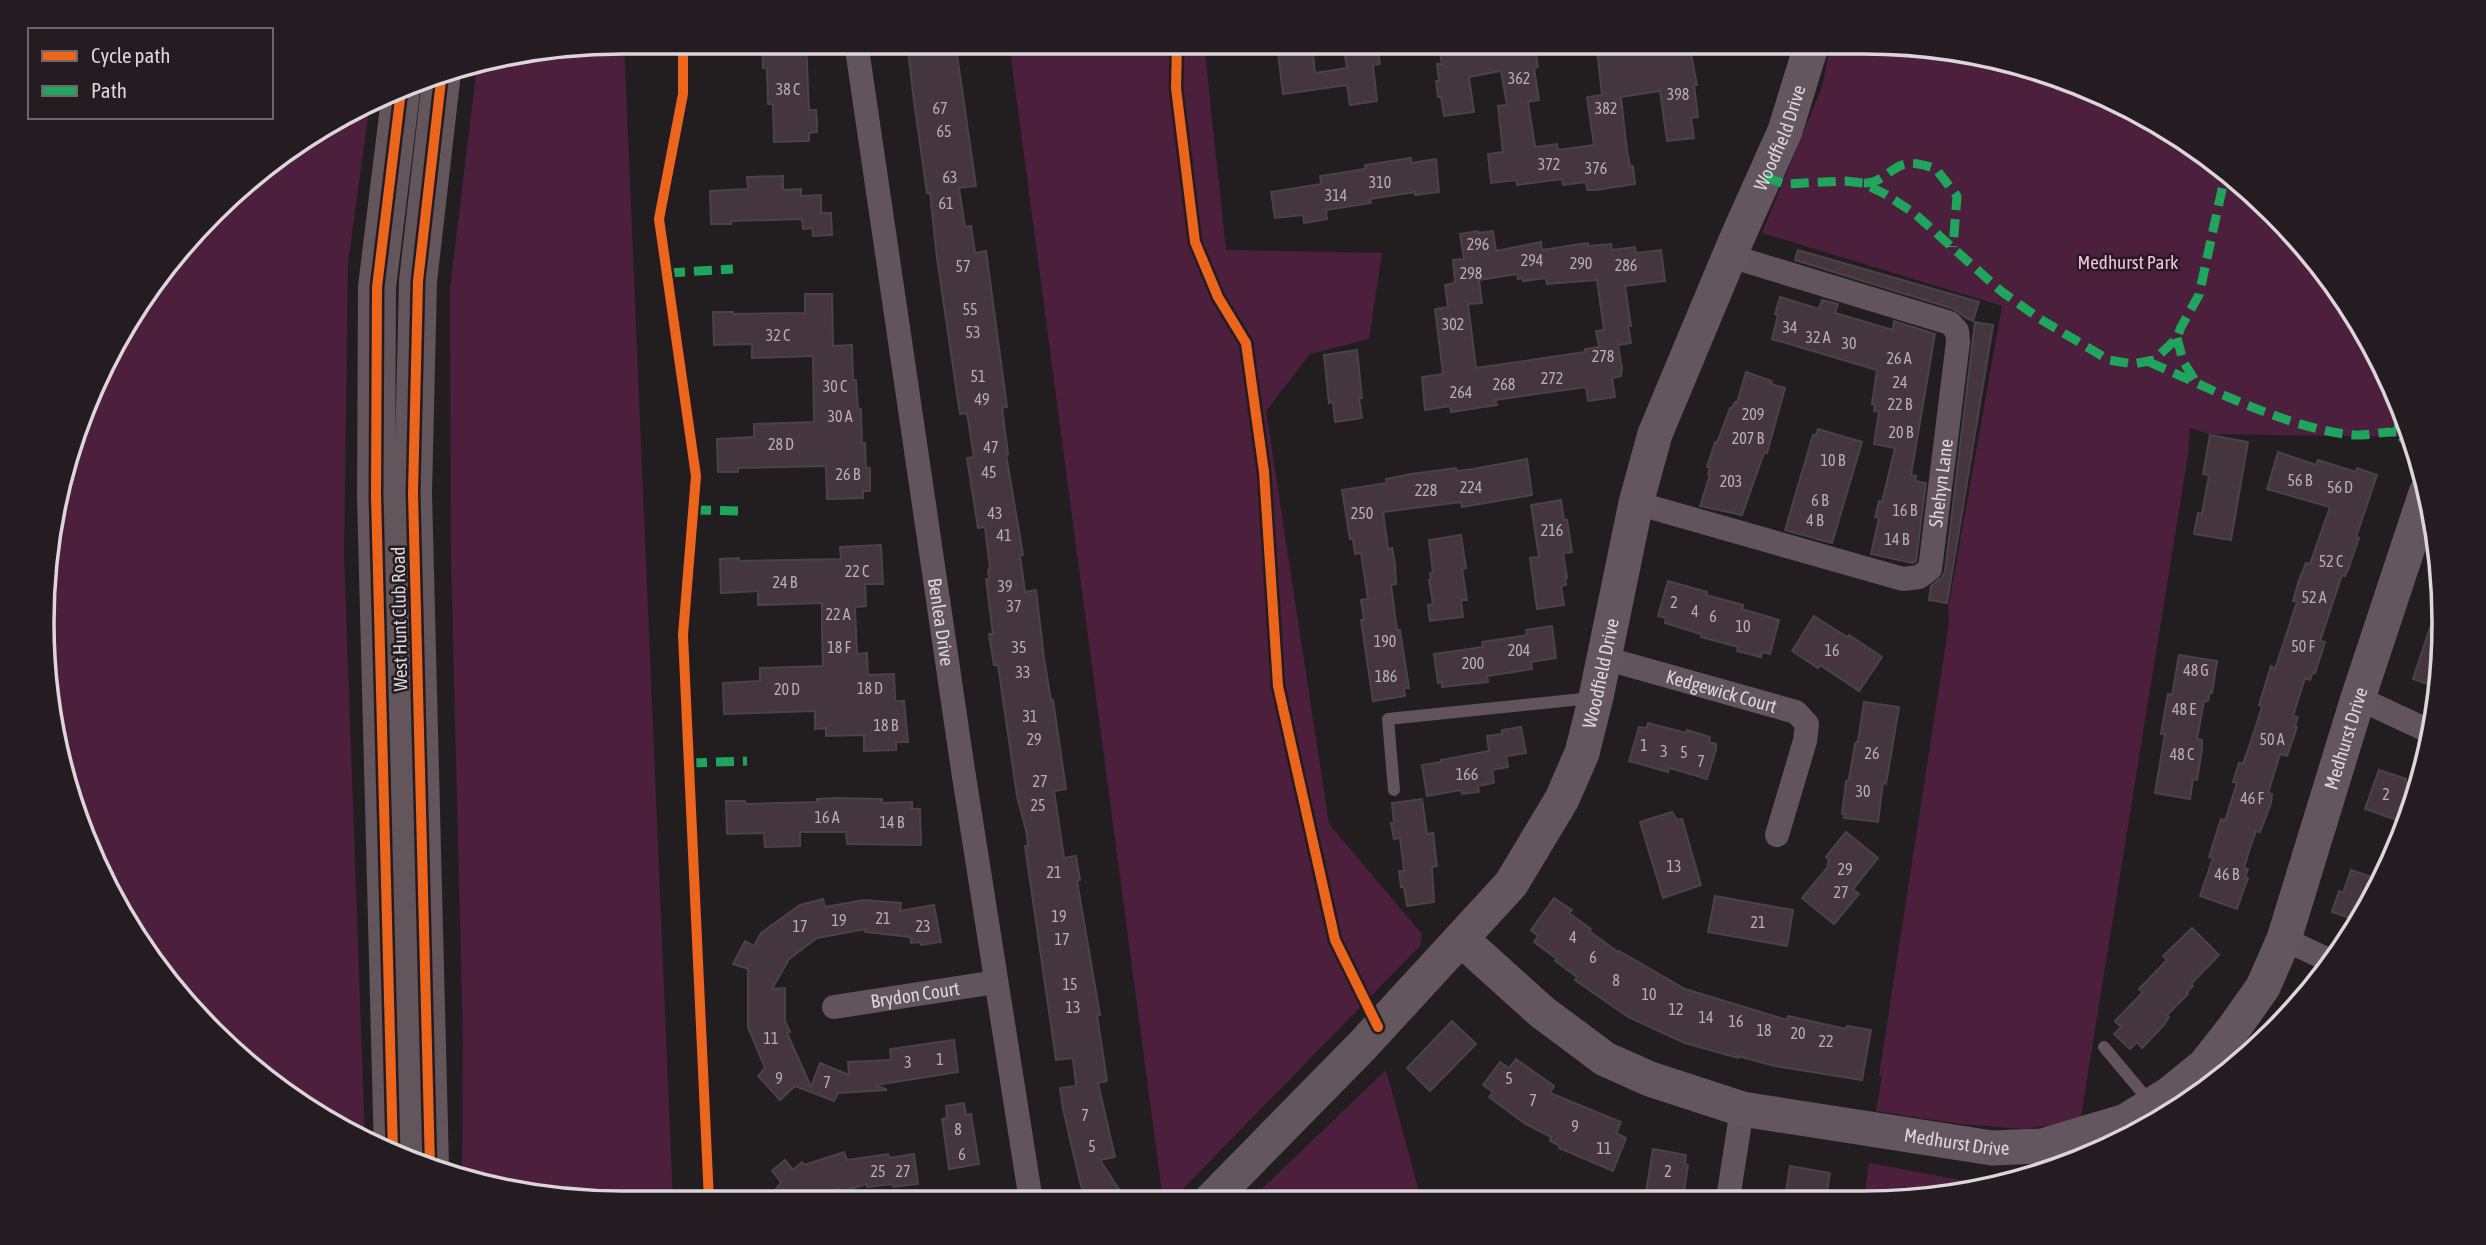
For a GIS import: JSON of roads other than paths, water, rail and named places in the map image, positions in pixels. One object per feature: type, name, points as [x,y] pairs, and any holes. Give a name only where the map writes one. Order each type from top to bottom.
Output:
[{"type":"main road","name":"West Hunt Club Road","points":[[430,1157],[413,493],[418,281],[441,84]]},
{"type":"main road","name":"West Hunt Club Road","points":[[393,1142],[376,496],[377,287],[400,100]]},
{"type":"street","name":"Benlea Drive","points":[[858,54],[1030,1191]]},
{"type":"street","name":"Woodfield Drive","points":[[1220,1191],[1363,1045],[1511,884],[1562,799],[1582,753],[1636,503],[1655,434],[1785,131],[1809,54]]},
{"type":"street","name":"Shehyn Lane","points":[[1636,503],[1903,579],[1919,577],[1930,569],[1958,342],[1957,331],[1950,323],[1730,256]]},
{"type":"street","name":"Medhurst Drive","points":[[1461,939],[1542,1012],[1605,1059],[1650,1079],[1742,1109],[1992,1148],[2042,1146],[2126,1121],[2205,1065],[2263,987],[2284,939],[2358,698],[2420,510]]},
{"type":"street","name":"Kedgewick Court","points":[[1604,658],[1796,712],[1807,724],[1805,741],[1777,835]]},
{"type":"street","points":[[2358,698],[2422,728]]},
{"type":"street","points":[[2284,939],[2322,957]]},
{"type":"street","name":"Brydon Court","points":[[834,1007],[996,982]]},
{"type":"street","points":[[1729,1191],[1742,1109]]},
{"type":"lane","points":[[1394,790],[1388,719],[1596,697]]},
{"type":"lane","points":[[2104,1047],[2152,1105]]},
{"type":"park label","name":"Medhurst Park","points":[[2128,262]]}]
